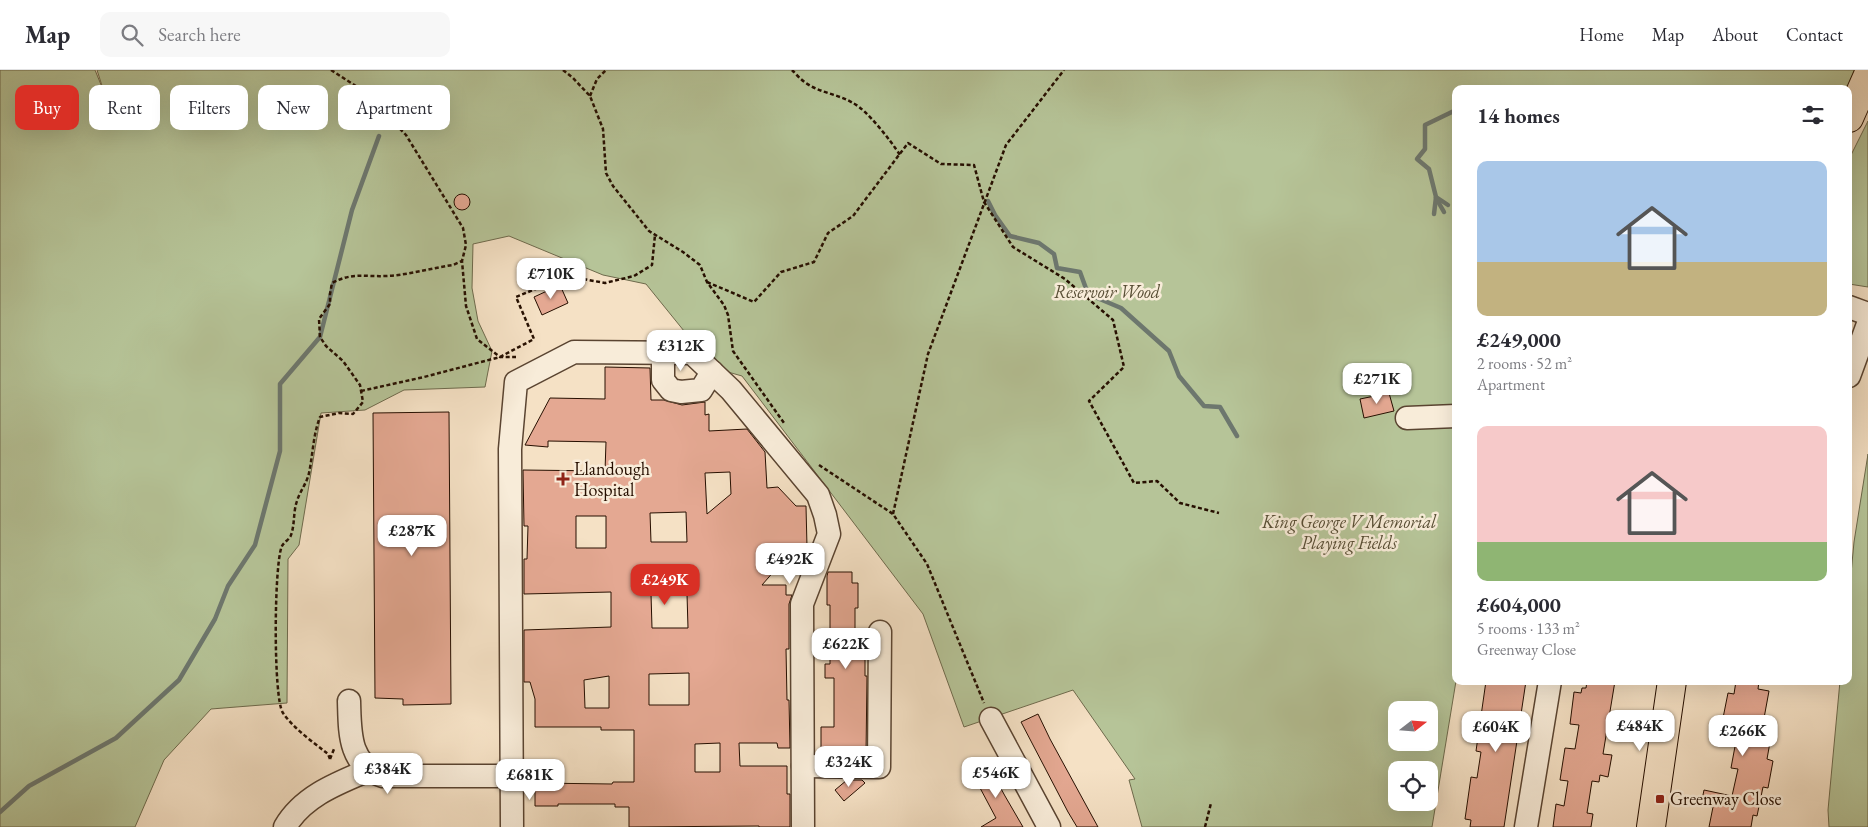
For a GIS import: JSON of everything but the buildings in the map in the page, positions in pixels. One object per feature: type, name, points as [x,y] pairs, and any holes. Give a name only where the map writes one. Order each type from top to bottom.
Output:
[{"type":"main road","points":[[1852,111],[1868,75]]},
{"type":"main road","points":[[1651,827],[1671,685]]},
{"type":"street","points":[[1852,308],[1868,314]]},
{"type":"street","points":[[1852,368],[1868,324]]},
{"type":"street","points":[[512,827],[510,449],[516,382],[574,352],[692,353],[731,390],[818,495],[829,534],[802,604],[803,827]]},
{"type":"street","points":[[662,352],[663,380],[671,390],[681,392],[701,390],[712,372]]},
{"type":"street","points":[[1407,418],[1452,416]]},
{"type":"street","points":[[803,766],[879,766],[880,632]]},
{"type":"street","points":[[1526,827],[1549,685]]},
{"type":"street","points":[[350,701],[350,723],[354,749],[358,758],[369,770],[383,776],[512,776]]},
{"type":"street","points":[[991,719],[1049,827]]},
{"type":"street","points":[[286,827],[296,812],[320,793],[369,770]]},
{"type":"path","points":[[331,70],[362,90],[406,135],[463,228],[466,245],[462,261],[466,306],[477,340],[500,357],[516,357]]},
{"type":"path","points":[[563,70],[590,96],[602,129],[606,173],[621,197],[644,226],[655,236],[700,265],[707,282],[724,305],[728,315],[733,351],[789,429]]},
{"type":"path","points":[[590,96],[597,79],[606,70]]},
{"type":"path","points":[[792,70],[806,83],[822,92],[836,95],[855,104],[881,130],[900,155]]},
{"type":"path","points":[[893,514],[928,354],[984,202],[1006,145],[1064,70]]},
{"type":"path","points":[[707,282],[754,302],[781,272],[814,262],[828,233],[853,216],[908,143],[941,164],[974,165],[984,202],[1013,247],[1065,279],[1113,320],[1124,367],[1090,401],[1134,483],[1157,481],[1180,503],[1220,513]]},
{"type":"path","points":[[361,391],[500,357],[534,339],[516,297],[567,276],[605,283],[634,276],[652,265],[655,236]]},
{"type":"path","points":[[330,759],[328,754],[298,729],[282,712],[279,703],[277,681],[278,574],[281,547],[291,535],[297,501],[309,474],[315,431],[320,417],[339,413],[353,414],[363,402],[360,385],[343,361],[326,346],[320,337],[319,319],[330,304],[332,283],[345,276],[386,276],[453,265],[462,261]]},
{"type":"path","points":[[811,460],[893,514],[927,564],[991,719]]},
{"type":"path","points":[[1205,827],[1211,803]]},
{"type":"green space","points":[[0,70],[95,70],[101,85],[89,85],[89,130],[160,130],[160,85],[102,85],[97,70],[1865,70],[1852,85],[1452,85],[1452,685],[1455,685],[1438,790],[1438,761],[1388,761],[1388,811],[1435,811],[1432,827],[1142,827],[1129,780],[1135,779],[1073,690],[964,727],[923,614],[742,376],[714,368],[646,284],[603,275],[509,236],[473,244],[472,288],[478,321],[492,351],[485,387],[404,390],[365,410],[321,413],[299,545],[288,559],[287,703],[211,709],[164,760],[135,827],[0,827]]},
{"type":"green space","points":[[1868,121],[1868,287],[1852,284],[1852,153]]},
{"type":"green space","points":[[1868,454],[1868,827],[1829,827],[1828,810],[1840,685],[1852,685],[1852,563]]},
{"type":"waterway","points":[[1448,205],[1436,197],[1429,169],[1417,159],[1425,149],[1425,125],[1452,112]]},
{"type":"waterway","points":[[0,812],[29,786],[116,738],[179,680],[215,619],[228,586],[255,545],[280,451],[280,384],[320,337],[352,210],[379,136]]},
{"type":"waterway","points":[[1434,214],[1436,197]]},
{"type":"waterway","points":[[1436,198],[1444,212]]},
{"type":"waterway","points":[[988,201],[995,215],[1010,236],[1039,243],[1054,254],[1057,268],[1080,272],[1088,294],[1121,308],[1169,351],[1179,376],[1204,406],[1220,407],[1237,436]]},
{"type":"place","name":"Llandough Hospital","points":[[563,479]]},
{"type":"place","name":"Greenway Close","points":[[1660,799]]},
{"type":"park label","name":"Reservoir Wood","points":[[1107,292]]},
{"type":"park label","name":"King George V Memorial Playing Fields","points":[[1349,532]]}]
